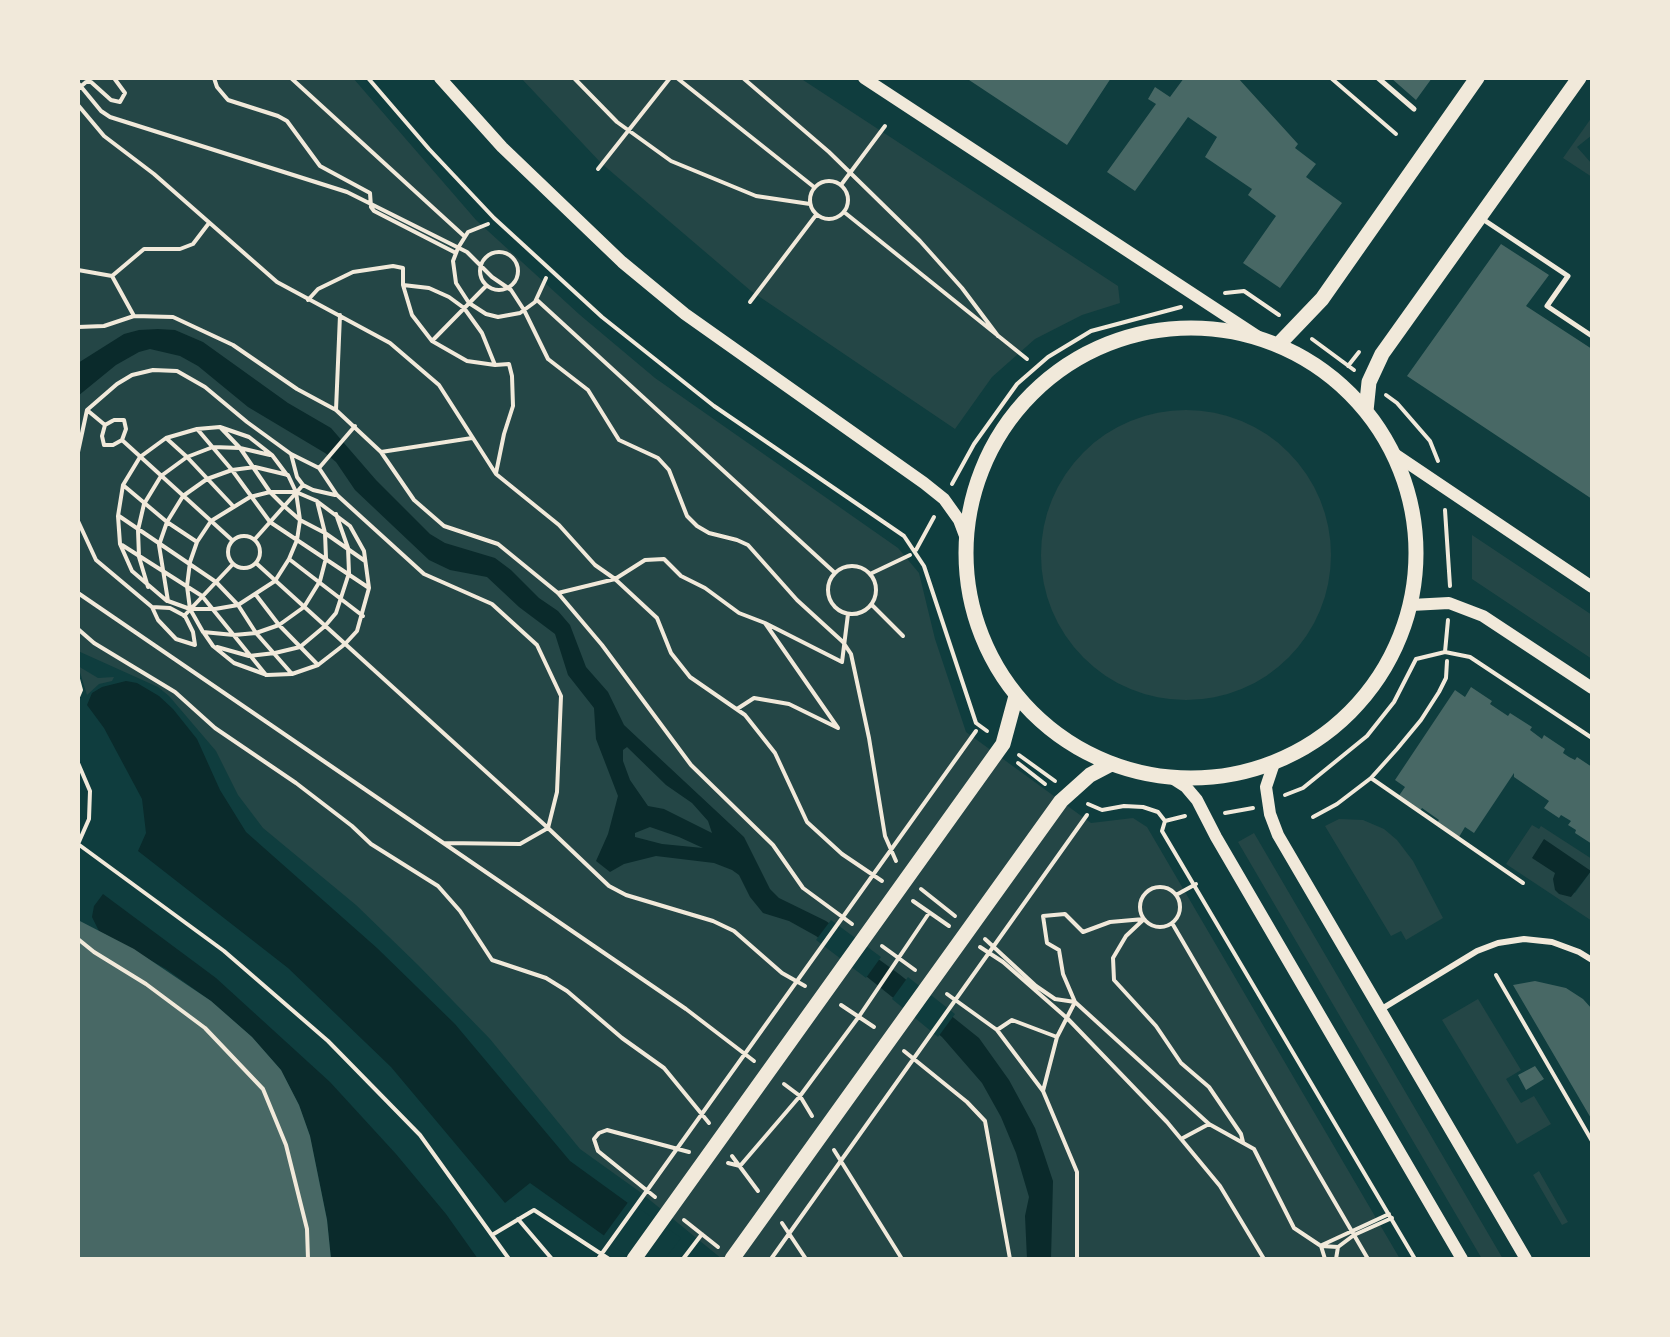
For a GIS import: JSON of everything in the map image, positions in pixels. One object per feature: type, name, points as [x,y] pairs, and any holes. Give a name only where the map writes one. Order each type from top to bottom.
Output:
[{"type":"main road","points":[[440,78],[502,147],[622,262],[685,314],[908,470],[944,499],[959,520],[965,536]]},
{"type":"main road","points":[[864,78],[1260,338]]},
{"type":"main road","points":[[1278,345],[1297,328],[1322,299],[1477,78]]},
{"type":"main road","points":[[1366,411],[1369,382],[1382,354],[1579,78]]},
{"type":"main road","points":[[1192,327],[1260,338],[1278,345],[1334,379],[1366,411],[1393,453],[1408,491],[1414,520],[1416,565],[1411,605],[1392,656],[1376,683],[1334,728],[1303,749],[1274,763],[1222,777],[1172,778],[1111,764],[1061,738],[1016,696],[990,658],[972,613],[966,580],[965,536],[973,492],[989,449],[1011,415],[1057,370],[1106,343],[1147,332],[1192,327]]},
{"type":"main road","points":[[1393,453],[1592,587]]},
{"type":"main road","points":[[1411,605],[1449,603],[1483,616],[1592,688]]},
{"type":"main road","points":[[634,1259],[1000,748],[1016,696]]},
{"type":"main road","points":[[1274,763],[1266,787],[1268,803],[1278,835],[1526,1259]]},
{"type":"main road","points":[[732,1259],[1065,796],[1111,764]]},
{"type":"main road","points":[[1172,778],[1186,787],[1197,800],[1462,1259]]},
{"type":"street","points":[[1378,78],[1414,109]]},
{"type":"street","points":[[1480,217],[1568,276],[1547,306],[1592,336]]},
{"type":"street","points":[[1380,1010],[1477,951],[1498,943],[1524,939],[1552,942],[1579,952],[1592,960]]},
{"type":"path","points":[[114,78],[125,93],[120,102],[111,100],[91,82],[79,86],[101,111],[110,117],[316,180],[371,204],[481,263],[492,277],[508,288],[524,310],[549,359],[588,390],[619,440],[658,458],[669,470],[687,516],[709,533],[737,540],[748,546],[797,600],[843,642],[851,654],[869,738],[885,836],[900,867]]},
{"type":"path","points":[[214,78],[217,87],[228,99],[287,121],[313,160],[370,193],[371,204]]},
{"type":"path","points":[[291,78],[464,236]]},
{"type":"path","points":[[368,78],[429,149],[494,218],[602,317],[714,406],[904,536],[916,550],[924,566],[976,723],[1000,748],[1065,796],[1102,810],[1124,806],[1143,807],[1158,812],[1165,821]]},
{"type":"path","points":[[574,78],[592,100],[628,131],[671,161],[729,187],[756,196],[810,204]]},
{"type":"path","points":[[598,169],[670,78]]},
{"type":"path","points":[[677,78],[814,187]]},
{"type":"path","points":[[743,78],[850,172],[920,241],[962,288],[998,336]]},
{"type":"path","points":[[1331,78],[1396,134]]},
{"type":"path","points":[[78,105],[104,136],[153,174],[277,282],[390,343],[439,385],[496,474],[559,525],[595,565],[615,579],[657,618],[671,653],[690,677],[745,715],[775,753],[807,822],[842,854],[891,886]]},
{"type":"path","points":[[840,184],[885,126]]},
{"type":"path","points":[[825,181],[840,184],[849,200],[844,212],[834,219],[822,219],[816,215],[810,204],[814,187],[825,181]]},
{"type":"path","points":[[844,212],[1027,359]]},
{"type":"path","points":[[750,302],[816,215]]},
{"type":"path","points":[[112,276],[144,249],[180,249],[193,244],[209,223]]},
{"type":"path","points":[[488,224],[477,226],[464,236],[457,250],[453,271],[456,283],[469,303],[486,314],[498,317],[512,316],[537,300],[546,278]]},
{"type":"path","points":[[495,252],[512,257],[518,273],[508,288],[496,290],[486,286],[480,275],[481,263],[484,258],[495,252]]},
{"type":"path","points":[[308,300],[318,289],[353,272],[393,266],[403,268],[403,285],[412,315],[432,341],[467,361],[495,365],[509,364],[513,406],[504,434],[496,474]]},
{"type":"path","points":[[78,270],[112,276]]},
{"type":"path","points":[[112,276],[134,316]]},
{"type":"path","points":[[403,285],[429,288],[464,308],[482,333],[495,365]]},
{"type":"path","points":[[432,341],[486,286]]},
{"type":"path","points":[[1233,291],[1249,294],[1397,403],[1436,451],[1443,487],[1451,564],[1445,652]]},
{"type":"path","points":[[537,300],[835,573]]},
{"type":"path","points":[[956,476],[974,444],[1017,384],[1048,357],[1091,331],[1171,309]]},
{"type":"path","points":[[336,410],[340,315]]},
{"type":"path","points":[[78,327],[104,326],[134,316],[173,317],[233,345],[297,389],[336,410],[381,452],[414,500],[444,526],[498,544],[558,593],[602,645],[691,765],[773,845],[803,888],[861,930]]},
{"type":"path","points":[[78,452],[87,410],[132,375],[164,369],[177,371],[205,387],[291,454],[320,468],[337,495],[424,574],[492,604],[537,645],[561,696],[557,792],[548,828],[520,844],[443,843]]},
{"type":"path","points":[[87,410],[105,425]]},
{"type":"path","points":[[114,420],[124,420],[126,429],[122,440],[113,445],[104,445],[102,436],[105,425],[114,420]]},
{"type":"path","points":[[320,468],[355,426]]},
{"type":"path","points":[[220,428],[240,448],[270,492],[284,506],[300,520],[325,532],[366,562]]},
{"type":"path","points":[[220,428],[249,437],[272,455],[288,476],[296,492],[300,520],[297,540],[289,559],[275,581],[238,605],[215,609],[190,609],[168,602],[132,571],[120,544],[118,516],[123,485],[140,457],[166,438],[197,429],[220,428]]},
{"type":"path","points":[[197,429],[232,470],[270,522],[369,588]]},
{"type":"path","points":[[166,438],[187,457],[233,507]]},
{"type":"path","points":[[381,452],[472,438]]},
{"type":"path","points":[[122,440],[232,540]]},
{"type":"path","points":[[148,587],[138,557],[138,530],[144,504],[161,476],[187,457],[213,447],[240,448],[272,455]]},
{"type":"path","points":[[291,454],[297,477],[303,485],[313,490],[337,495]]},
{"type":"path","points":[[168,602],[159,545],[167,522],[183,496],[207,479],[232,470],[255,467],[288,476]]},
{"type":"path","points":[[123,485],[167,522],[197,542]]},
{"type":"path","points":[[255,539],[303,485]]},
{"type":"path","points":[[270,492],[296,492],[336,513],[350,526],[364,551],[366,562],[369,588],[357,631],[345,644],[318,665],[292,674],[267,675],[234,663],[213,646],[190,609],[187,586],[190,562],[197,542],[211,521],[250,497],[270,492]]},
{"type":"path","points":[[203,632],[234,635],[256,633],[279,625],[304,607],[320,581],[326,558],[325,532],[317,501]]},
{"type":"path","points":[[213,646],[249,656],[275,653],[300,647],[325,626],[342,598],[349,573],[348,548],[336,513]]},
{"type":"path","points":[[118,516],[159,545],[190,562],[216,582],[238,605],[256,633],[292,674]]},
{"type":"path","points":[[78,521],[96,560],[152,607],[166,630],[176,639],[195,645],[190,622],[184,616],[170,608],[152,607]]},
{"type":"path","points":[[916,550],[925,532]]},
{"type":"path","points":[[240,535],[255,539],[260,549],[256,563],[247,568],[233,564],[227,555],[232,540],[240,535]]},
{"type":"path","points":[[120,544],[162,573],[202,596],[215,609],[249,656],[267,675]]},
{"type":"path","points":[[870,574],[910,555]]},
{"type":"path","points":[[289,559],[363,616]]},
{"type":"path","points":[[558,593],[615,579],[645,560],[663,559],[681,576],[705,588],[739,613],[765,623],[842,662],[848,614]]},
{"type":"path","points":[[256,563],[548,828]]},
{"type":"path","points":[[184,616],[233,564]]},
{"type":"path","points":[[852,566],[870,574],[876,590],[872,605],[859,614],[848,614],[836,609],[828,594],[828,586],[835,573],[852,566]]},
{"type":"path","points":[[78,593],[686,1009],[756,1063]]},
{"type":"path","points":[[256,595],[279,625],[318,665]]},
{"type":"path","points":[[872,605],[903,636]]},
{"type":"path","points":[[737,709],[754,698],[789,704],[838,728],[765,623]]},
{"type":"path","points":[[78,629],[94,643],[175,692],[215,728],[296,783],[352,826],[371,844],[438,886],[460,911],[492,960],[546,978],[567,991],[622,1038],[664,1068],[714,1131]]},
{"type":"path","points":[[1165,821],[1181,816],[1245,811],[1303,788],[1367,736],[1394,702],[1416,659],[1445,652],[1470,657],[1592,738]]},
{"type":"path","points":[[1313,817],[1337,804],[1371,778],[1421,720],[1446,678],[1447,661]]},
{"type":"path","points":[[78,679],[81,690],[78,697]]},
{"type":"path","points":[[598,1259],[976,731]]},
{"type":"path","points":[[78,763],[90,791],[89,819],[78,844],[224,951],[328,1041],[420,1135],[509,1259]]},
{"type":"path","points":[[1018,764],[1045,784]]},
{"type":"path","points":[[1371,778],[1523,884]]},
{"type":"path","points":[[771,1259],[1086,816]]},
{"type":"path","points":[[1165,821],[1162,831],[1196,884],[1415,1259]]},
{"type":"path","points":[[913,882],[963,922]]},
{"type":"path","points":[[1176,895],[1196,884]]},
{"type":"path","points":[[1144,919],[1140,907],[1148,890],[1166,888],[1176,895],[1179,901],[1179,913],[1172,923],[1160,927],[1144,919],[1110,922],[1083,932],[1065,914],[1043,916],[1047,943],[1059,950],[1063,974],[1075,1002],[1209,1124],[1254,1149],[1294,1228],[1321,1246],[1338,1248]]},
{"type":"path","points":[[910,900],[958,932]]},
{"type":"path","points":[[877,990],[929,912]]},
{"type":"path","points":[[1144,919],[1126,936],[1113,958],[1114,980],[1156,1026],[1181,1063],[1209,1087],[1241,1134],[1244,1143]]},
{"type":"path","points":[[1172,923],[1368,1259]]},
{"type":"path","points":[[979,934],[1036,986],[1055,999],[1075,1002]]},
{"type":"path","points":[[78,939],[94,952],[146,984],[205,1029],[263,1089],[286,1145],[307,1229],[308,1259]]},
{"type":"path","points":[[880,944],[916,971]]},
{"type":"path","points":[[976,944],[1003,962],[1068,1019],[1181,1139],[1220,1186],[1264,1259]]},
{"type":"path","points":[[1496,975],[1592,1141]]},
{"type":"path","points":[[943,991],[997,1030],[1043,1091],[1077,1172],[1077,1259]]},
{"type":"path","points":[[1043,1091],[1057,1037],[1075,1002]]},
{"type":"path","points":[[997,1030],[1012,1020],[1057,1037]]},
{"type":"path","points":[[782,1083],[800,1096],[818,1125]]},
{"type":"path","points":[[1181,1139],[1209,1124]]},
{"type":"path","points":[[830,1144],[902,1259]]},
{"type":"path","points":[[727,1148],[765,1200]]},
{"type":"path","points":[[492,1235],[534,1210],[609,1259]]},
{"type":"path","points":[[1321,1246],[1390,1216]]},
{"type":"path","points":[[778,1218],[806,1259]]},
{"type":"path","points":[[518,1220],[552,1259]]},
{"type":"path","points":[[1336,1259],[1338,1248],[1353,1233]]},
{"type":"path","points":[[683,1259],[702,1234]]},
{"type":"path","points":[[1321,1246],[1324,1259]]},
{"type":"shaded area","points":[[78,78],[353,78],[476,220],[580,315],[655,378],[898,548],[919,573],[935,639],[966,732],[1091,823],[1133,818],[1147,827],[1400,1259],[722,1259],[640,1192],[580,1149],[490,1039],[418,965],[356,905],[263,828],[238,795],[216,751],[169,696],[158,687],[78,651]]},
{"type":"shaded area","points":[[521,78],[800,78],[1118,286],[1120,303],[1082,315],[1035,339],[992,377],[955,429],[751,291],[601,163]]},
{"type":"shaded area","points":[[1592,117],[1592,135],[1577,147],[1592,164],[1592,177],[1563,158]]},
{"type":"shaded area","points":[[139,330],[175,330],[203,342],[288,403],[331,428],[376,480],[430,534],[445,543],[495,558],[511,570],[539,598],[558,611],[570,625],[586,667],[608,692],[624,725],[744,837],[770,889],[779,898],[826,921],[899,974],[979,1038],[1009,1080],[1035,1128],[1053,1181],[1051,1259],[1027,1259],[1025,1216],[1029,1197],[1016,1153],[1001,1117],[982,1083],[942,1037],[816,936],[789,921],[763,913],[750,897],[739,875],[732,870],[714,863],[656,856],[624,864],[610,872],[596,861],[608,834],[618,796],[596,739],[594,708],[568,675],[555,634],[519,607],[487,577],[450,570],[429,560],[355,490],[336,462],[325,453],[248,407],[198,366],[180,356],[150,349],[139,352],[116,365],[78,396],[78,363],[124,334]],"holes":[[[627,747],[666,785],[692,803],[708,821],[712,833],[664,809],[648,806],[630,780],[623,761],[623,750]],[[650,827],[679,837],[703,848],[662,844],[635,837],[635,833]]]},
{"type":"shaded area","points":[[1200,410],[1228,416],[1255,427],[1289,452],[1307,474],[1320,499],[1329,527],[1331,555],[1329,583],[1320,611],[1307,636],[1289,658],[1267,676],[1242,689],[1214,698],[1172,700],[1144,694],[1117,683],[1083,658],[1065,636],[1052,611],[1043,583],[1041,541],[1047,513],[1058,486],[1083,452],[1105,434],[1130,421],[1158,412]]},
{"type":"shaded area","points":[[1472,535],[1592,615],[1592,659],[1472,579]]},
{"type":"shaded area","points":[[78,666],[98,678],[114,677],[112,681],[99,684],[87,695]]},
{"type":"shaded area","points":[[126,681],[137,683],[159,696],[173,709],[197,739],[220,790],[246,832],[377,948],[455,1024],[570,1161],[679,1240],[637,1259],[530,1183],[505,1203],[391,1067],[288,968],[138,851],[146,833],[142,799],[104,728],[87,705],[92,693],[102,687]]},
{"type":"shaded area","points":[[1339,819],[1363,820],[1384,829],[1397,840],[1413,861],[1443,918],[1406,940],[1401,931],[1391,936],[1325,826]]},
{"type":"shaded area","points":[[1532,825],[1539,829],[1541,826],[1592,859],[1592,921],[1506,864]],"holes":[[[1591,871],[1575,893],[1555,873]]]},
{"type":"shaded area","points":[[1254,833],[1503,1259],[1482,1259],[1238,842]]},
{"type":"shaded area","points":[[1544,839],[1591,871],[1571,897],[1559,894],[1555,890],[1553,879],[1555,873],[1532,858]]},
{"type":"shaded area","points":[[103,894],[216,978],[330,1082],[396,1154],[446,1214],[478,1259],[331,1259],[327,1219],[310,1136],[299,1105],[281,1070],[252,1037],[211,1001],[166,969],[99,931],[92,917],[94,906]]},
{"type":"shaded area","points":[[1478,999],[1521,1070],[1506,1079],[1521,1103],[1534,1096],[1551,1124],[1517,1144],[1442,1020]]},
{"type":"shaded area","points":[[1539,1171],[1568,1222],[1562,1225],[1533,1175]]},
{"type":"pier","points":[[831,920],[881,957],[866,978],[816,940]]},
{"type":"pier","points":[[908,977],[955,1014],[938,1037],[892,999]]},
{"type":"pier","points":[[629,1201],[681,1238],[665,1259],[631,1259],[602,1238]]},
{"type":"building","points":[[966,78],[1111,78],[1067,145]]},
{"type":"building","points":[[1184,78],[1238,78],[1298,144],[1295,148],[1316,164],[1306,177],[1342,203],[1280,288],[1243,263],[1276,216],[1248,195],[1252,189],[1205,157],[1217,137],[1188,117],[1135,191],[1107,172],[1156,104],[1148,99],[1155,87],[1170,97]]},
{"type":"building","points":[[1391,78],[1432,78],[1416,100]]},
{"type":"building","points":[[1501,244],[1549,275],[1526,306],[1592,349],[1592,499],[1407,376]]},
{"type":"building","points":[[1471,687],[1492,701],[1490,704],[1508,716],[1510,713],[1532,727],[1530,730],[1542,739],[1544,735],[1565,749],[1563,753],[1569,757],[1575,760],[1577,757],[1592,767],[1592,844],[1575,833],[1576,830],[1568,825],[1571,821],[1561,815],[1559,818],[1544,808],[1549,801],[1514,777],[1514,773],[1474,833],[1465,827],[1459,837],[1437,823],[1439,820],[1422,808],[1420,811],[1398,797],[1405,787],[1395,780],[1455,690],[1465,697]]},
{"type":"building","points":[[78,920],[134,949],[211,1001],[252,1037],[281,1070],[299,1105],[310,1136],[327,1220],[331,1259],[78,1259]]},
{"type":"building","points":[[1535,981],[1566,988],[1583,999],[1592,1009],[1592,1120],[1513,985]]},
{"type":"building","points":[[1535,1066],[1544,1079],[1526,1090],[1518,1075]]}]
